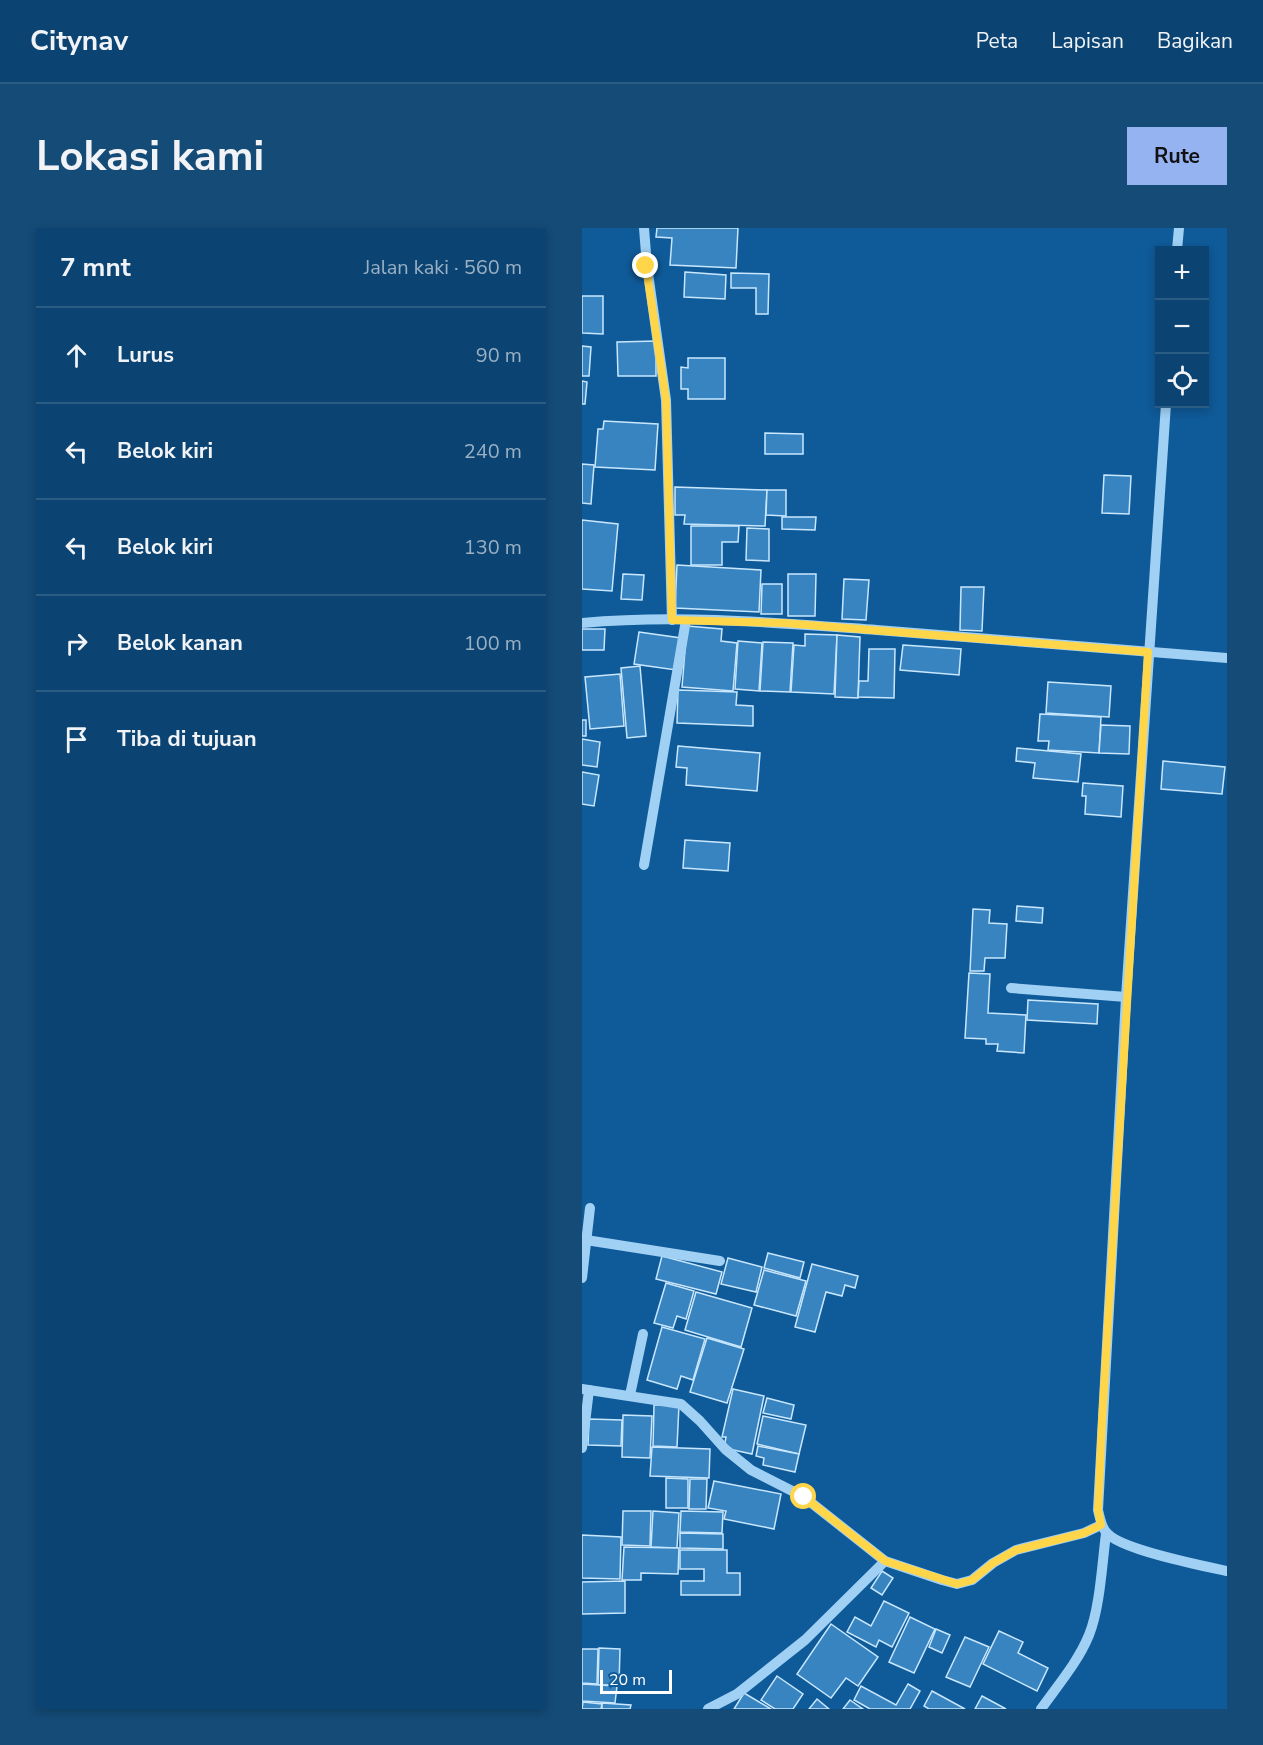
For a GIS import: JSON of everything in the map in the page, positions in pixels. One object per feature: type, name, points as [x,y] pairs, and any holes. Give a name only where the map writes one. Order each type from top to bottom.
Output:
[{"type":"street","points":[[644,228],[646,266],[666,400],[672,620]]},
{"type":"street","points":[[1177,246],[1179,228]]},
{"type":"street","points":[[1041,1709],[1076,1661],[1090,1634],[1095,1612],[1104,1529],[1098,1510],[1102,1422],[1126,997],[1166,408]]},
{"type":"street","points":[[582,623],[614,620],[784,623],[1227,658]]},
{"type":"street","points":[[644,865],[686,620]]},
{"type":"street","points":[[1011,988],[1126,997]]},
{"type":"street","points":[[582,1278],[590,1208]]},
{"type":"street","points":[[586,1240],[720,1262]]},
{"type":"street","points":[[630,1395],[643,1334]]},
{"type":"street","points":[[582,1448],[585,1389],[681,1404],[725,1449],[751,1470],[804,1497],[885,1561],[957,1584],[972,1580],[993,1563],[1016,1550],[1104,1529],[1124,1545],[1227,1571]]},
{"type":"street","points":[[708,1709],[737,1694],[805,1640],[885,1561]]},
{"type":"building","points":[[657,228],[738,228],[736,268],[670,265],[672,238],[656,237]]},
{"type":"building","points":[[685,272],[726,275],[725,299],[684,297]]},
{"type":"building","points":[[731,273],[769,274],[768,314],[756,314],[756,288],[731,288]]},
{"type":"building","points":[[582,296],[603,296],[603,334],[582,333]]},
{"type":"building","points":[[656,341],[656,376],[618,376],[617,342]]},
{"type":"building","points":[[582,346],[591,347],[589,376],[582,376]]},
{"type":"building","points":[[688,358],[725,358],[725,399],[688,399],[688,389],[681,389],[681,367],[688,368]]},
{"type":"building","points":[[582,381],[587,382],[585,404],[582,404]]},
{"type":"building","points":[[604,421],[658,424],[655,470],[595,467],[598,429],[603,429]]},
{"type":"building","points":[[765,433],[803,434],[803,454],[765,454]]},
{"type":"building","points":[[582,464],[594,465],[591,504],[582,503]]},
{"type":"building","points":[[1104,475],[1131,476],[1129,514],[1102,513]]},
{"type":"building","points":[[675,487],[767,490],[765,526],[684,524],[685,515],[675,515]]},
{"type":"building","points":[[767,490],[786,490],[786,516],[766,515]]},
{"type":"building","points":[[782,517],[816,517],[815,530],[782,529]]},
{"type":"building","points":[[582,520],[618,524],[612,591],[582,589]]},
{"type":"building","points":[[691,526],[739,526],[738,542],[722,542],[722,565],[691,565]]},
{"type":"building","points":[[747,528],[769,529],[769,561],[746,560]]},
{"type":"building","points":[[677,565],[761,570],[759,612],[675,608]]},
{"type":"building","points":[[623,574],[644,575],[642,600],[621,599]]},
{"type":"building","points":[[788,574],[816,574],[815,616],[788,616]]},
{"type":"building","points":[[844,579],[869,580],[866,620],[842,619]]},
{"type":"building","points":[[762,584],[782,584],[782,614],[761,614]]},
{"type":"building","points":[[961,587],[984,587],[982,631],[960,630]]},
{"type":"building","points":[[687,626],[722,629],[721,641],[737,643],[733,691],[682,687]]},
{"type":"building","points":[[582,629],[605,629],[604,650],[582,650]]},
{"type":"building","points":[[639,632],[681,638],[676,670],[634,664]]},
{"type":"building","points":[[805,634],[837,635],[834,694],[791,692],[794,645],[805,646]]},
{"type":"building","points":[[837,635],[860,637],[858,698],[835,697]]},
{"type":"building","points":[[738,641],[762,643],[759,691],[735,689]]},
{"type":"building","points":[[763,642],[793,643],[790,692],[760,691]]},
{"type":"building","points":[[903,645],[961,649],[959,675],[900,670]]},
{"type":"building","points":[[869,649],[895,649],[894,698],[858,697],[859,681],[868,681]]},
{"type":"building","points":[[640,666],[646,736],[627,738],[621,668]]},
{"type":"building","points":[[620,674],[624,726],[590,729],[585,677]]},
{"type":"building","points":[[1048,682],[1111,686],[1109,717],[1046,713]]},
{"type":"building","points":[[678,690],[737,692],[736,705],[753,706],[753,726],[677,723]]},
{"type":"building","points":[[1040,714],[1101,717],[1099,753],[1048,750],[1049,741],[1038,741]]},
{"type":"building","points":[[582,720],[586,720],[586,736],[582,736]]},
{"type":"building","points":[[1101,725],[1130,726],[1129,754],[1099,753]]},
{"type":"building","points":[[582,739],[600,742],[597,767],[582,765]]},
{"type":"building","points":[[678,746],[760,753],[757,791],[686,785],[687,768],[676,767]]},
{"type":"building","points":[[1017,748],[1081,754],[1078,782],[1033,778],[1035,763],[1016,761]]},
{"type":"building","points":[[1163,761],[1225,767],[1222,794],[1161,789]]},
{"type":"building","points":[[582,772],[599,775],[594,806],[582,804]]},
{"type":"building","points":[[1083,783],[1123,786],[1121,817],[1085,814],[1086,796],[1082,796]]},
{"type":"building","points":[[685,840],[730,843],[728,871],[683,868]]},
{"type":"building","points":[[1017,906],[1043,908],[1042,923],[1016,921]]},
{"type":"building","points":[[973,909],[990,910],[989,923],[1007,924],[1005,958],[985,958],[984,971],[970,971]]},
{"type":"building","points":[[969,973],[990,974],[988,1013],[1026,1015],[1024,1053],[997,1051],[998,1044],[986,1044],[986,1039],[965,1038]]},
{"type":"building","points":[[1028,1000],[1098,1004],[1097,1024],[1027,1020]]},
{"type":"building","points":[[768,1253],[804,1262],[800,1278],[764,1268]]},
{"type":"building","points":[[662,1256],[722,1272],[716,1294],[656,1279]]},
{"type":"building","points":[[728,1258],[762,1267],[756,1292],[721,1284]]},
{"type":"building","points":[[812,1264],[858,1276],[855,1288],[845,1285],[842,1296],[826,1292],[815,1332],[795,1327]]},
{"type":"building","points":[[764,1270],[806,1281],[796,1316],[754,1305]]},
{"type":"building","points":[[666,1283],[694,1291],[686,1319],[677,1316],[673,1328],[654,1323]]},
{"type":"building","points":[[696,1292],[752,1308],[741,1347],[685,1330]]},
{"type":"building","points":[[662,1327],[705,1339],[693,1380],[681,1376],[677,1389],[647,1380]]},
{"type":"building","points":[[707,1338],[744,1349],[727,1403],[690,1392]]},
{"type":"building","points":[[733,1389],[764,1396],[752,1454],[724,1448],[726,1437],[722,1437]]},
{"type":"building","points":[[767,1398],[794,1405],[791,1419],[763,1413]]},
{"type":"building","points":[[654,1405],[679,1405],[677,1447],[653,1446]]},
{"type":"building","points":[[623,1415],[652,1416],[650,1458],[622,1457]]},
{"type":"building","points":[[763,1416],[806,1425],[799,1454],[757,1444]]},
{"type":"building","points":[[589,1419],[622,1420],[621,1446],[588,1445]]},
{"type":"building","points":[[758,1446],[799,1454],[795,1472],[763,1465],[764,1458],[756,1456]]},
{"type":"building","points":[[652,1447],[710,1449],[709,1478],[650,1476]]},
{"type":"building","points":[[666,1478],[688,1479],[688,1508],[666,1508]]},
{"type":"building","points":[[690,1479],[707,1479],[706,1509],[689,1509]]},
{"type":"building","points":[[714,1481],[781,1494],[774,1529],[724,1519],[726,1511],[708,1508]]},
{"type":"building","points":[[623,1511],[651,1511],[650,1546],[622,1545]]},
{"type":"building","points":[[653,1511],[679,1513],[677,1548],[651,1547]]},
{"type":"building","points":[[681,1511],[723,1512],[722,1533],[680,1532]]},
{"type":"building","points":[[680,1533],[723,1534],[723,1549],[680,1548]]},
{"type":"building","points":[[582,1535],[621,1537],[620,1579],[582,1578]]},
{"type":"building","points":[[624,1547],[679,1548],[678,1574],[641,1573],[641,1580],[622,1580]]},
{"type":"building","points":[[680,1550],[727,1550],[727,1573],[740,1573],[740,1595],[681,1595],[681,1581],[704,1581],[704,1569],[680,1569]]},
{"type":"building","points":[[882,1571],[893,1578],[882,1595],[871,1588]]},
{"type":"building","points":[[625,1581],[625,1613],[582,1614],[582,1582]]},
{"type":"building","points":[[884,1601],[909,1613],[892,1647],[879,1640],[876,1647],[847,1632],[855,1617],[871,1626]]},
{"type":"building","points":[[910,1617],[935,1629],[914,1673],[889,1662]]},
{"type":"building","points":[[831,1624],[878,1657],[858,1686],[846,1678],[831,1698],[797,1674]]},
{"type":"building","points":[[936,1629],[950,1635],[942,1653],[929,1647]]},
{"type":"building","points":[[999,1631],[1023,1642],[1018,1653],[1048,1668],[1037,1691],[983,1664]]},
{"type":"building","points":[[965,1637],[989,1647],[970,1687],[946,1677]]},
{"type":"building","points":[[599,1648],[620,1649],[619,1685],[598,1685]]},
{"type":"building","points":[[582,1649],[598,1649],[597,1684],[582,1683]]},
{"type":"building","points":[[777,1676],[803,1694],[793,1709],[775,1709],[761,1700]]},
{"type":"building","points":[[582,1684],[617,1686],[615,1703],[582,1701]]},
{"type":"building","points":[[908,1684],[920,1691],[910,1709],[870,1709],[854,1700],[861,1686],[896,1705]]},
{"type":"building","points":[[932,1691],[965,1709],[929,1709],[924,1706]]},
{"type":"building","points":[[744,1693],[771,1709],[734,1709]]},
{"type":"building","points":[[982,1696],[1006,1709],[975,1709]]},
{"type":"building","points":[[817,1699],[829,1709],[809,1709]]},
{"type":"building","points":[[850,1700],[863,1709],[843,1709]]},
{"type":"building","points":[[583,1702],[602,1704],[601,1709],[582,1709]]},
{"type":"building","points":[[602,1703],[631,1705],[630,1709],[602,1709]]},
{"type":"route","points":[[646,266],[666,400],[672,620],[784,623],[1148,652],[1102,1422],[1098,1510],[1101,1525],[1084,1533],[1016,1550],[993,1563],[972,1580],[957,1584],[885,1561],[804,1497]]}]
